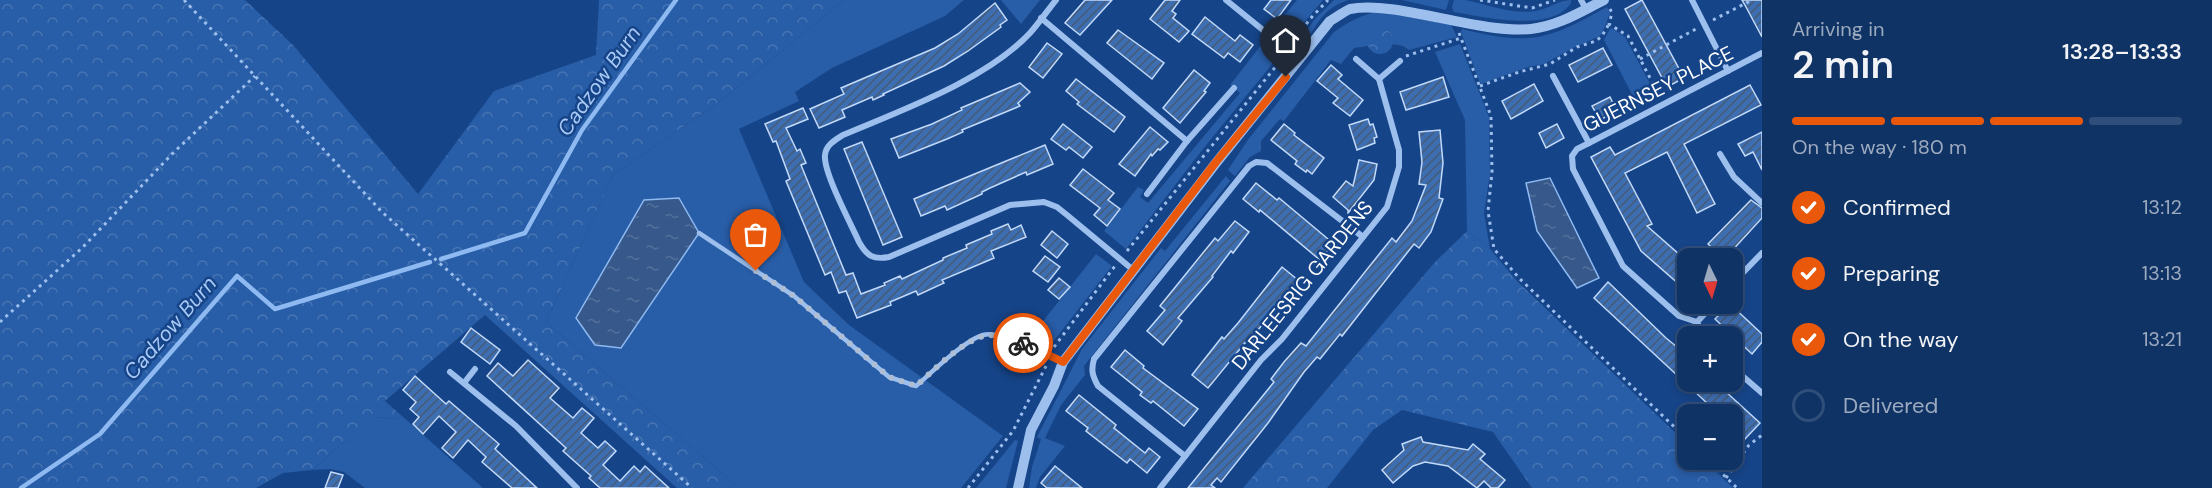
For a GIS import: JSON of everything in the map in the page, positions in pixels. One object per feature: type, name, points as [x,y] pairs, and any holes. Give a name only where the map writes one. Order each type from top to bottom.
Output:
[{"type":"street","points":[[1056,0],[1030,33],[1005,55],[957,85],[843,135],[831,143],[825,153],[826,167],[859,242],[865,252],[872,257],[889,257],[1010,205],[1044,202],[1062,211],[1132,270]]},
{"type":"street","points":[[1226,0],[1300,60]]},
{"type":"street","points":[[1692,0],[1728,71]]},
{"type":"street","points":[[1018,488],[1031,430],[1054,386],[1063,362],[1216,162],[1330,21],[1349,9],[1364,4],[1381,3],[1496,27],[1530,29],[1558,23],[1583,4],[1606,4]]},
{"type":"street","points":[[1041,18],[1187,141]]},
{"type":"street","name":"GUERNSEY PLACE","points":[[1697,322],[1679,316],[1623,266],[1573,169],[1572,156],[1577,149],[1762,53]]},
{"type":"street","points":[[1356,58],[1379,80],[1400,61]]},
{"type":"street","points":[[1553,76],[1589,143]]},
{"type":"street","name":"DARLEESRIG GARDENS","points":[[1160,488],[1387,207],[1399,167],[1399,150],[1379,80]]},
{"type":"street","points":[[1147,194],[1187,141],[1234,88]]},
{"type":"street","points":[[1720,154],[1734,177],[1762,203]]},
{"type":"street","points":[[1185,456],[1098,386],[1091,372],[1092,366],[1094,359],[1249,166],[1256,162],[1267,163],[1363,237]]},
{"type":"street","points":[[1743,273],[1762,253]]},
{"type":"street","points":[[1699,326],[1697,322],[1705,314]]},
{"type":"street","points":[[464,383],[475,369]]},
{"type":"street","points":[[450,372],[516,426],[578,488]]},
{"type":"street","points":[[1743,377],[1762,393]]},
{"type":"lane","points":[[699,233],[794,296],[889,377],[916,386],[956,351],[984,335],[1016,339],[1063,362]]},
{"type":"path","points":[[184,0],[382,212],[692,488]]},
{"type":"path","points":[[968,488],[1013,431],[1055,344],[1288,51],[1309,20],[1328,0]]},
{"type":"path","points":[[1480,0],[1532,8],[1555,0]]},
{"type":"path","points":[[1480,86],[1550,64],[1577,47],[1596,41],[1609,24],[1612,13],[1606,4]]},
{"type":"path","points":[[1453,17],[1491,116],[1492,172],[1488,211],[1494,249],[1520,278],[1677,429]]},
{"type":"path","points":[[1609,24],[1628,36],[1663,104]]},
{"type":"path","points":[[1400,61],[1409,54],[1461,38]]},
{"type":"path","points":[[0,322],[82,248],[173,153],[255,76]]},
{"type":"path","points":[[1726,478],[1749,445],[1762,435]]},
{"type":"path","points":[[1718,470],[1737,488]]},
{"type":"green space","points":[[0,0],[245,0],[293,45],[418,194],[494,91],[596,55],[599,0],[844,0],[719,102],[613,175],[546,322],[739,488],[677,488],[485,315],[385,401],[402,416],[395,419],[376,417],[364,433],[342,444],[312,470],[283,473],[256,488],[0,488]]},
{"type":"green space","points":[[844,0],[964,0],[945,16],[832,68],[795,92],[799,101],[739,129],[804,282],[849,325],[1003,436],[961,488],[739,488],[546,322],[613,175],[719,102]]},
{"type":"green space","points":[[1001,0],[1040,0],[1021,24]]},
{"type":"green space","points":[[1297,0],[1323,0],[1291,38],[1275,27]]},
{"type":"green space","points":[[1334,0],[1348,0],[1328,11],[1305,40],[1298,44],[1314,20]]},
{"type":"green space","points":[[1402,0],[1449,0],[1446,10]]},
{"type":"green space","points":[[1454,0],[1527,12],[1540,10],[1566,0],[1571,0],[1571,3],[1562,12],[1549,18],[1516,21],[1454,12],[1452,7]]},
{"type":"green space","points":[[1607,7],[1610,13],[1602,34],[1598,37],[1544,64],[1528,67],[1484,83],[1480,83],[1461,32],[1462,29],[1512,38],[1532,38],[1567,28]]},
{"type":"green space","points":[[1377,12],[1451,25],[1457,37],[1409,50],[1392,44],[1387,30],[1374,29],[1369,35],[1368,46],[1354,48],[1341,64],[1331,60],[1284,121],[1280,119],[1261,141],[1261,151],[1250,157],[1235,176],[1228,170],[1247,141],[1334,32],[1355,19]]},
{"type":"green space","points":[[1380,28],[1389,32],[1393,41],[1389,50],[1380,54],[1371,50],[1367,41],[1371,32]]},
{"type":"green space","points":[[1612,28],[1625,37],[1656,95],[1638,106],[1604,40]]},
{"type":"green space","points":[[1262,44],[1277,58],[1126,249],[1104,231],[1138,187],[1144,190],[1140,197],[1148,203],[1240,93],[1230,85]]},
{"type":"green space","points":[[1460,44],[1489,117],[1490,174],[1484,213],[1490,249],[1467,231],[1465,120],[1435,52]]},
{"type":"green space","points":[[1226,176],[1230,181],[1084,366],[1085,375],[1061,405],[1045,438],[1065,446],[1040,477],[1036,488],[1029,488],[1032,467],[1041,439],[1037,437],[1082,349],[1161,248],[1165,251]]},
{"type":"green space","points":[[1467,231],[1490,249],[1517,281],[1677,434],[1677,470],[1714,470],[1733,488],[1532,488],[1493,432],[1402,410],[1373,430],[1327,488],[1243,488],[1435,262]]},
{"type":"green space","points":[[1096,254],[1112,266],[1049,347],[1029,339]]},
{"type":"green space","points":[[402,416],[483,488],[365,488],[344,472],[330,469],[312,470],[342,444],[363,433],[376,417],[395,419]]},
{"type":"green space","points":[[1015,440],[1018,441],[1006,488],[976,488]]},
{"type":"water","points":[[1550,178],[1599,278],[1577,288],[1537,231],[1526,183]]},
{"type":"water","points":[[679,198],[699,233],[621,348],[595,345],[576,318],[644,200]]},
{"type":"building","points":[[1085,0],[1112,0],[1080,35],[1065,23]]},
{"type":"building","points":[[1165,0],[1180,0],[1172,11],[1176,14],[1173,18],[1189,31],[1179,42],[1150,19]]},
{"type":"building","points":[[1271,0],[1291,0],[1277,19],[1264,9]]},
{"type":"building","points":[[1642,0],[1684,78],[1667,87],[1625,9]]},
{"type":"building","points":[[1742,0],[1762,0],[1762,37],[1746,7]]},
{"type":"building","points":[[995,3],[1007,20],[968,51],[944,66],[884,95],[873,100],[872,97],[842,110],[845,117],[819,128],[810,109],[844,94],[841,88],[935,48],[958,34]]},
{"type":"building","points":[[1205,17],[1235,41],[1240,35],[1253,45],[1240,62],[1228,53],[1224,58],[1192,34]]},
{"type":"building","points":[[1118,30],[1164,63],[1152,79],[1107,43]]},
{"type":"building","points":[[1047,43],[1062,54],[1043,78],[1029,67]]},
{"type":"building","points":[[1603,48],[1612,65],[1578,82],[1569,65]]},
{"type":"building","points":[[1331,65],[1342,75],[1338,79],[1363,100],[1350,116],[1333,103],[1338,98],[1317,81]]},
{"type":"building","points":[[1194,70],[1210,83],[1204,91],[1206,92],[1180,123],[1163,108]]},
{"type":"building","points":[[1443,77],[1449,97],[1406,110],[1400,92]]},
{"type":"building","points":[[1076,79],[1125,117],[1114,132],[1077,104],[1079,102],[1066,91]]},
{"type":"building","points":[[1020,83],[1030,92],[1018,103],[1020,106],[899,158],[891,139],[932,124],[962,110],[961,108]]},
{"type":"building","points":[[1534,84],[1543,101],[1511,119],[1502,101]]},
{"type":"building","points":[[1750,85],[1761,105],[1684,144],[1715,204],[1697,213],[1667,152],[1625,173],[1652,224],[1647,226],[1677,252],[1677,282],[1641,251],[1591,157],[1610,147],[1615,155]]},
{"type":"building","points":[[1610,97],[1617,111],[1600,120],[1592,106]]},
{"type":"building","points":[[803,108],[808,119],[786,128],[797,151],[800,149],[806,163],[801,165],[846,275],[853,273],[861,294],[885,285],[884,283],[900,276],[902,279],[943,260],[967,248],[966,245],[992,234],[991,231],[1008,224],[1011,230],[1021,225],[1026,237],[991,251],[994,258],[942,280],[944,283],[918,295],[916,291],[890,302],[891,305],[857,318],[846,291],[839,293],[831,272],[825,275],[786,181],[790,179],[776,141],[773,142],[765,124]]},
{"type":"building","points":[[1368,119],[1370,125],[1373,124],[1377,137],[1374,138],[1375,143],[1357,150],[1349,125]]},
{"type":"building","points":[[1063,124],[1092,147],[1083,158],[1069,147],[1066,150],[1051,139]]},
{"type":"building","points":[[1284,124],[1295,133],[1294,135],[1324,158],[1312,174],[1295,164],[1297,161],[1271,140]]},
{"type":"building","points":[[1557,124],[1564,138],[1546,148],[1539,133]]},
{"type":"building","points":[[1150,127],[1168,142],[1152,156],[1151,154],[1135,176],[1119,164]]},
{"type":"building","points":[[1440,130],[1443,163],[1439,198],[1443,199],[1431,232],[1419,248],[1414,244],[1342,336],[1340,334],[1320,359],[1317,357],[1304,372],[1268,423],[1221,482],[1217,478],[1211,485],[1215,488],[1188,488],[1274,382],[1271,379],[1284,362],[1301,343],[1306,346],[1392,238],[1396,242],[1412,221],[1426,185],[1419,184],[1422,162],[1419,132]]},
{"type":"building","points":[[1762,132],[1762,170],[1753,152],[1745,156],[1738,144]]},
{"type":"building","points":[[862,142],[902,237],[883,245],[844,149]]},
{"type":"building","points":[[1045,145],[1053,164],[1027,175],[1026,172],[947,210],[945,206],[921,216],[914,199]]},
{"type":"building","points":[[1359,160],[1377,164],[1374,180],[1348,213],[1348,210],[1333,197],[1346,181],[1353,186]]},
{"type":"building","points":[[1083,169],[1114,193],[1108,200],[1120,209],[1107,226],[1094,215],[1100,208],[1070,185]]},
{"type":"building","points":[[1256,183],[1277,200],[1279,198],[1334,244],[1320,260],[1260,210],[1259,212],[1243,199]]},
{"type":"building","points":[[1751,200],[1762,208],[1762,218],[1734,248],[1712,248],[1708,244]]},
{"type":"building","points":[[1235,221],[1249,232],[1178,318],[1182,321],[1163,345],[1147,331],[1165,310],[1160,306],[1215,238],[1218,241]]},
{"type":"building","points":[[1052,231],[1068,244],[1057,258],[1041,245]]},
{"type":"building","points":[[1045,256],[1060,267],[1048,282],[1033,271]]},
{"type":"building","points":[[1282,267],[1298,280],[1258,330],[1260,332],[1251,343],[1248,340],[1244,344],[1208,388],[1192,375],[1222,337],[1224,339],[1238,323]]},
{"type":"building","points":[[1059,278],[1070,287],[1059,299],[1048,290]]},
{"type":"building","points":[[1608,282],[1677,347],[1677,375],[1594,298]]},
{"type":"building","points":[[1720,314],[1741,314],[1762,334],[1762,342],[1752,354],[1743,345],[1743,326],[1722,326],[1715,319]]},
{"type":"building","points":[[471,328],[500,350],[490,364],[461,342]]},
{"type":"building","points":[[1125,350],[1144,366],[1143,368],[1198,409],[1184,426],[1153,401],[1151,403],[1140,395],[1142,392],[1111,367]]},
{"type":"building","points":[[528,360],[559,388],[550,398],[573,418],[582,408],[594,418],[581,433],[598,448],[605,441],[616,451],[603,465],[620,481],[634,466],[640,472],[645,466],[669,488],[600,488],[589,478],[591,476],[563,451],[566,448],[487,376],[498,363],[513,376]]},
{"type":"building","points":[[415,376],[446,404],[449,401],[499,444],[495,449],[537,488],[512,488],[482,462],[486,457],[468,440],[453,458],[442,448],[456,432],[439,416],[423,434],[413,424],[419,417],[410,409],[416,402],[403,390]]},
{"type":"building","points":[[1695,392],[1726,392],[1739,404],[1708,404]]},
{"type":"building","points":[[1079,395],[1116,425],[1114,428],[1145,453],[1149,448],[1160,457],[1147,473],[1130,459],[1127,463],[1086,431],[1088,428],[1066,411]]},
{"type":"building","points":[[1743,407],[1760,423],[1745,439],[1743,437]]},
{"type":"building","points":[[1421,437],[1423,442],[1468,450],[1473,444],[1485,454],[1480,459],[1505,480],[1498,488],[1491,488],[1484,481],[1477,488],[1448,466],[1425,462],[1413,466],[1393,483],[1382,470],[1404,450],[1402,444]]},
{"type":"building","points":[[1055,466],[1082,488],[1047,488],[1041,483]]},
{"type":"building","points":[[331,472],[343,475],[338,488],[325,488]]},
{"type":"waterway","name":"Cadzow Burn","points":[[441,259],[525,233],[582,130],[676,0]]},
{"type":"waterway","name":"Cadzow Burn","points":[[21,488],[100,434],[237,276],[275,309],[430,262]]},
{"type":"way so far","points":[[756,271],[794,296],[889,377],[916,386],[956,351],[984,335],[1016,339],[1023,343]]},
{"type":"route","points":[[1023,343],[1063,362],[1216,162],[1286,77]]}]
